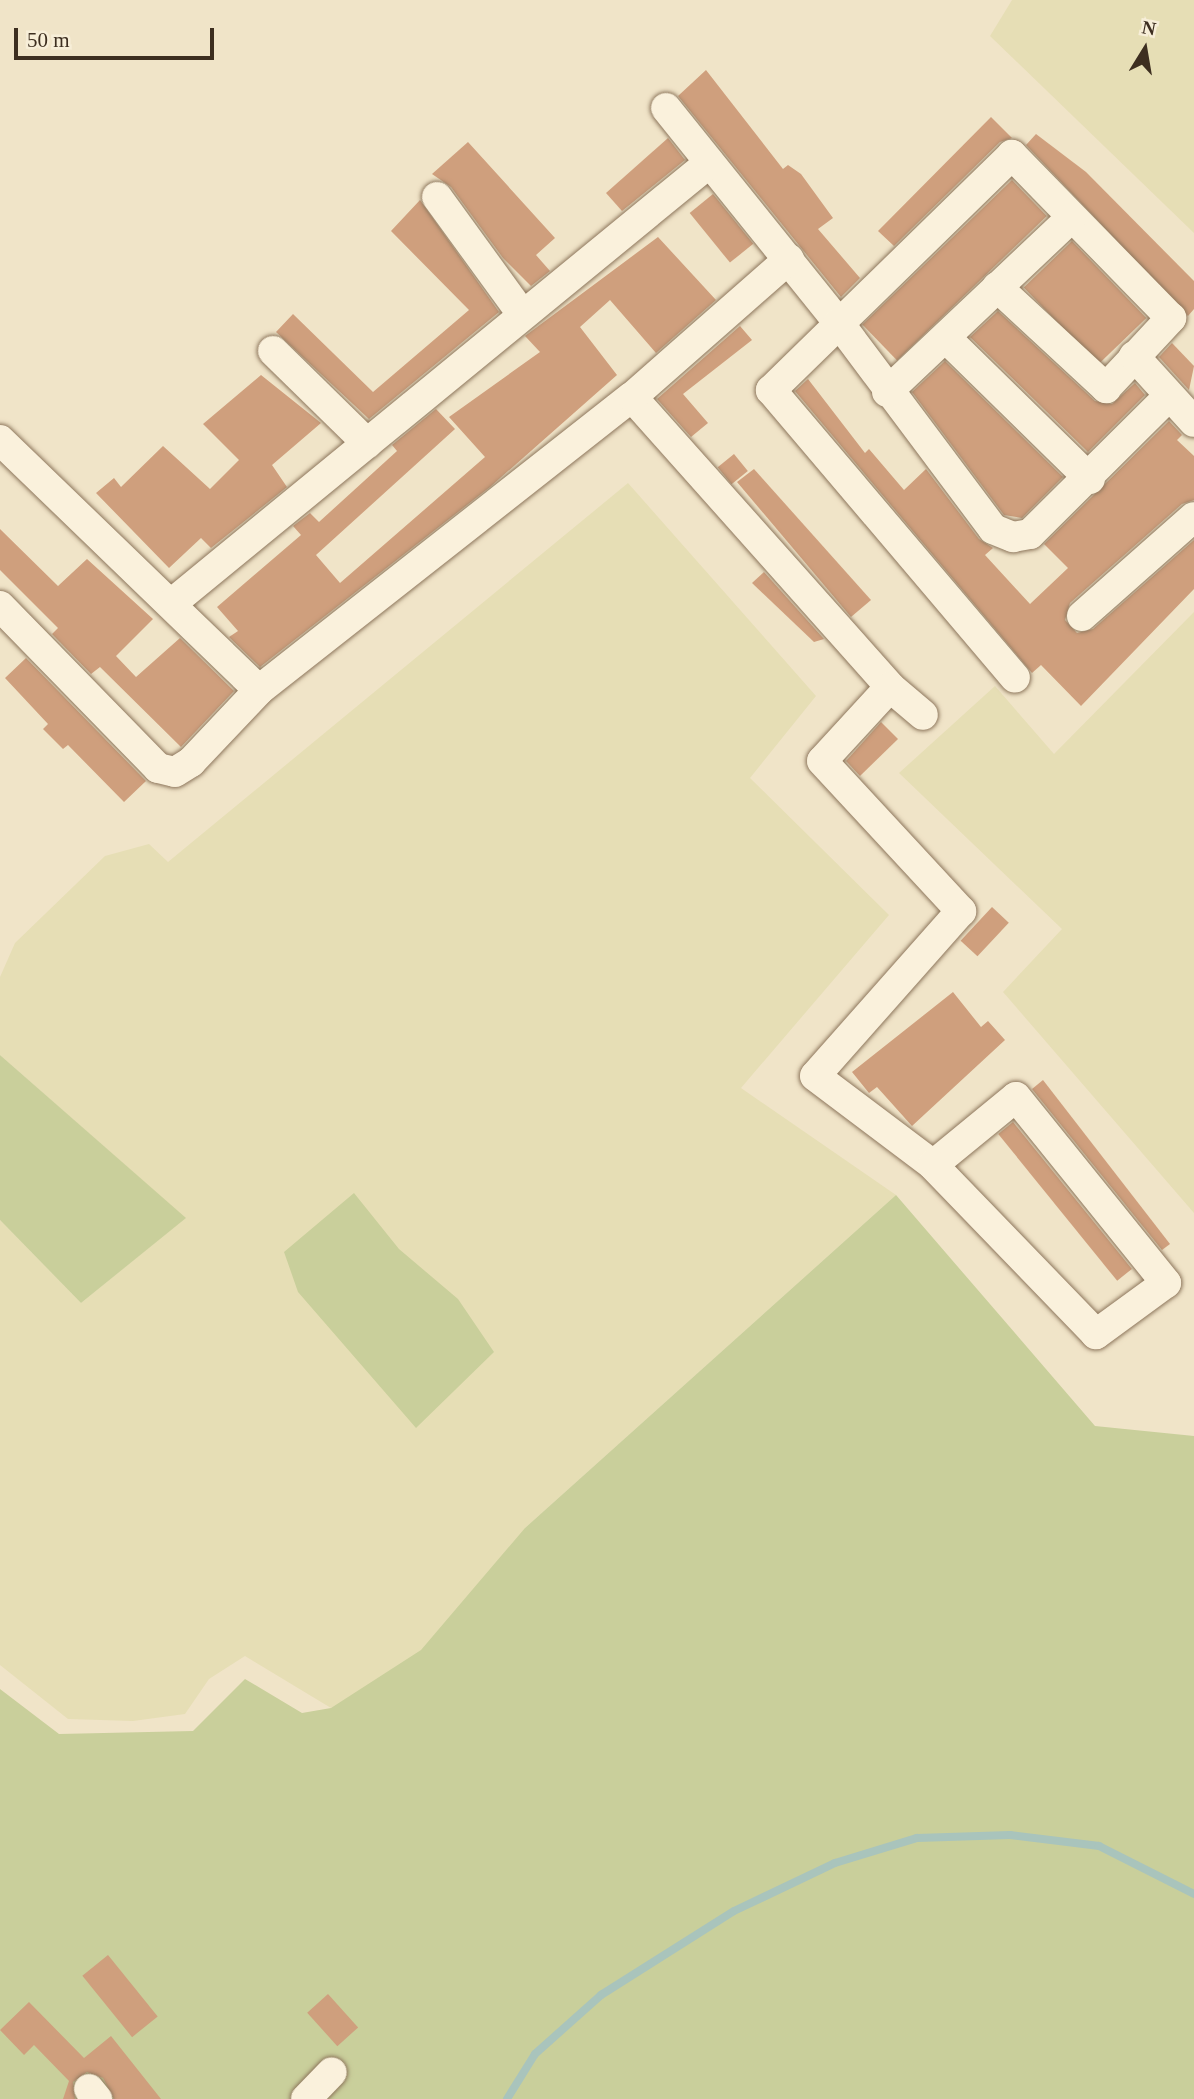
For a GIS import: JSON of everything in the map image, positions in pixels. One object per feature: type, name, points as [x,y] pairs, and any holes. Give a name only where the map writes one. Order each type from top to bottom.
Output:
[{"type":"street","points":[[666,108],[839,323],[887,392],[993,529],[1013,537],[1030,534],[1090,479],[1168,397]]},
{"type":"street","points":[[997,286],[1106,388],[1171,318],[1012,155],[771,390],[1015,678]]},
{"type":"street","points":[[171,604],[709,163]]},
{"type":"street","points":[[437,197],[522,314]]},
{"type":"street","points":[[887,392],[947,339],[997,286],[1071,218]]},
{"type":"street","points":[[0,607],[158,768],[175,772],[191,762],[259,690],[632,397],[789,260]]},
{"type":"street","points":[[947,339],[1090,479]]},
{"type":"street","points":[[273,351],[367,443]]},
{"type":"street","points":[[1134,356],[1168,397],[1194,422]]},
{"type":"street","points":[[632,397],[890,687],[923,715]]},
{"type":"street","points":[[0,440],[259,690]]},
{"type":"street","points":[[1082,616],[1194,517]]},
{"type":"street","points":[[890,687],[821,761],[961,911],[815,1076],[933,1165],[1096,1334],[1166,1283],[1016,1097],[933,1165]]},
{"type":"street","points":[[306,2099],[332,2072]]},
{"type":"shaded area","points":[[1012,0],[1194,0],[1194,233],[990,36]]},
{"type":"shaded area","points":[[628,483],[816,696],[750,778],[889,915],[741,1088],[896,1195],[525,1528],[546,1623],[331,1708],[245,1656],[209,1679],[185,1714],[133,1721],[68,1719],[0,1665],[0,1220],[81,1303],[185,1218],[0,1055],[0,977],[15,943],[105,856],[149,844],[168,862]]},
{"type":"shaded area","points":[[1194,612],[1194,1213],[1003,992],[1062,929],[899,773],[995,686],[1054,754]]},
{"type":"green space","points":[[0,1055],[186,1218],[81,1303],[0,1220]]},
{"type":"green space","points":[[354,1193],[399,1249],[458,1299],[494,1352],[416,1428],[298,1292],[284,1252]]},
{"type":"green space","points":[[896,1195],[1095,1426],[1194,1436],[1194,2099],[0,2099],[0,1689],[59,1734],[193,1731],[245,1679],[302,1713],[331,1708],[421,1650],[525,1528]]},
{"type":"building","points":[[706,70],[783,169],[788,165],[801,174],[833,218],[818,229],[860,278],[841,297],[678,96]]},
{"type":"building","points":[[991,117],[1012,138],[1000,142],[894,246],[878,231]]},
{"type":"building","points":[[1036,134],[1086,172],[1194,281],[1194,309],[1188,316],[1026,145]]},
{"type":"building","points":[[668,138],[685,160],[622,211],[606,193]]},
{"type":"building","points":[[468,142],[555,238],[536,255],[550,271],[531,286],[503,258],[451,187],[432,174]]},
{"type":"building","points":[[1012,180],[1047,216],[897,360],[862,324]]},
{"type":"building","points":[[713,194],[753,244],[730,263],[690,213]]},
{"type":"building","points":[[420,200],[499,312],[369,419],[276,332],[293,314],[373,392],[469,310],[391,231]]},
{"type":"building","points":[[658,237],[716,300],[656,353],[610,300],[580,327],[617,375],[490,487],[260,667],[229,637],[238,631],[217,607],[301,535],[293,526],[310,513],[319,522],[397,451],[392,445],[436,409],[455,429],[316,555],[340,583],[485,457],[449,417],[540,352],[525,336]]},
{"type":"building","points":[[1072,241],[1146,318],[1098,365],[1024,288]]},
{"type":"building","points":[[998,311],[1095,401],[1112,404],[1135,383],[1145,395],[1088,452],[970,337]]},
{"type":"building","points":[[740,326],[752,340],[683,394],[708,423],[691,437],[657,399]]},
{"type":"building","points":[[1172,343],[1194,366],[1189,390],[1159,357]]},
{"type":"building","points":[[945,361],[1063,477],[1022,518],[1004,515],[912,392]]},
{"type":"building","points":[[261,375],[321,423],[272,465],[287,487],[211,548],[201,538],[169,568],[96,493],[114,478],[121,487],[163,446],[210,489],[239,460],[203,424]]},
{"type":"building","points":[[808,379],[865,453],[869,449],[904,490],[926,469],[979,539],[993,548],[985,555],[1030,604],[1068,568],[1044,544],[1169,421],[1182,435],[1177,440],[1194,456],[1194,500],[1182,504],[1070,603],[1065,620],[1077,633],[1093,629],[1194,540],[1194,589],[1081,706],[1041,665],[1032,673],[795,391]]},
{"type":"building","points":[[734,454],[748,471],[732,484],[718,467]]},
{"type":"building","points":[[754,469],[871,600],[851,617],[737,482]]},
{"type":"building","points":[[0,529],[58,586],[87,559],[153,619],[116,656],[136,677],[180,638],[234,691],[181,747],[100,667],[91,674],[52,634],[58,628],[0,570]]},
{"type":"building","points":[[764,572],[824,639],[814,642],[752,583]]},
{"type":"building","points":[[26,658],[146,781],[124,802],[68,745],[63,749],[43,729],[48,724],[5,678]]},
{"type":"building","points":[[881,722],[898,739],[860,776],[846,761]]},
{"type":"building","points":[[992,907],[1009,923],[977,956],[961,941]]},
{"type":"building","points":[[953,992],[981,1027],[988,1021],[1005,1040],[912,1126],[877,1087],[869,1093],[852,1072]]},
{"type":"building","points":[[1043,1080],[1170,1244],[1162,1250],[1032,1089]]},
{"type":"building","points":[[1013,1122],[1132,1269],[1117,1281],[998,1134]]},
{"type":"building","points":[[108,1955],[158,2016],[132,2037],[82,1976]]},
{"type":"building","points":[[328,1994],[358,2027],[337,2046],[307,2013]]},
{"type":"building","points":[[29,2002],[84,2058],[111,2036],[161,2099],[114,2099],[103,2078],[87,2072],[73,2082],[75,2099],[63,2099],[69,2081],[34,2045],[24,2055],[0,2030]]},
{"type":"waterway","points":[[507,2099],[535,2054],[601,1995],[734,1911],[835,1863],[917,1838],[1010,1835],[1099,1846],[1194,1894]]}]
